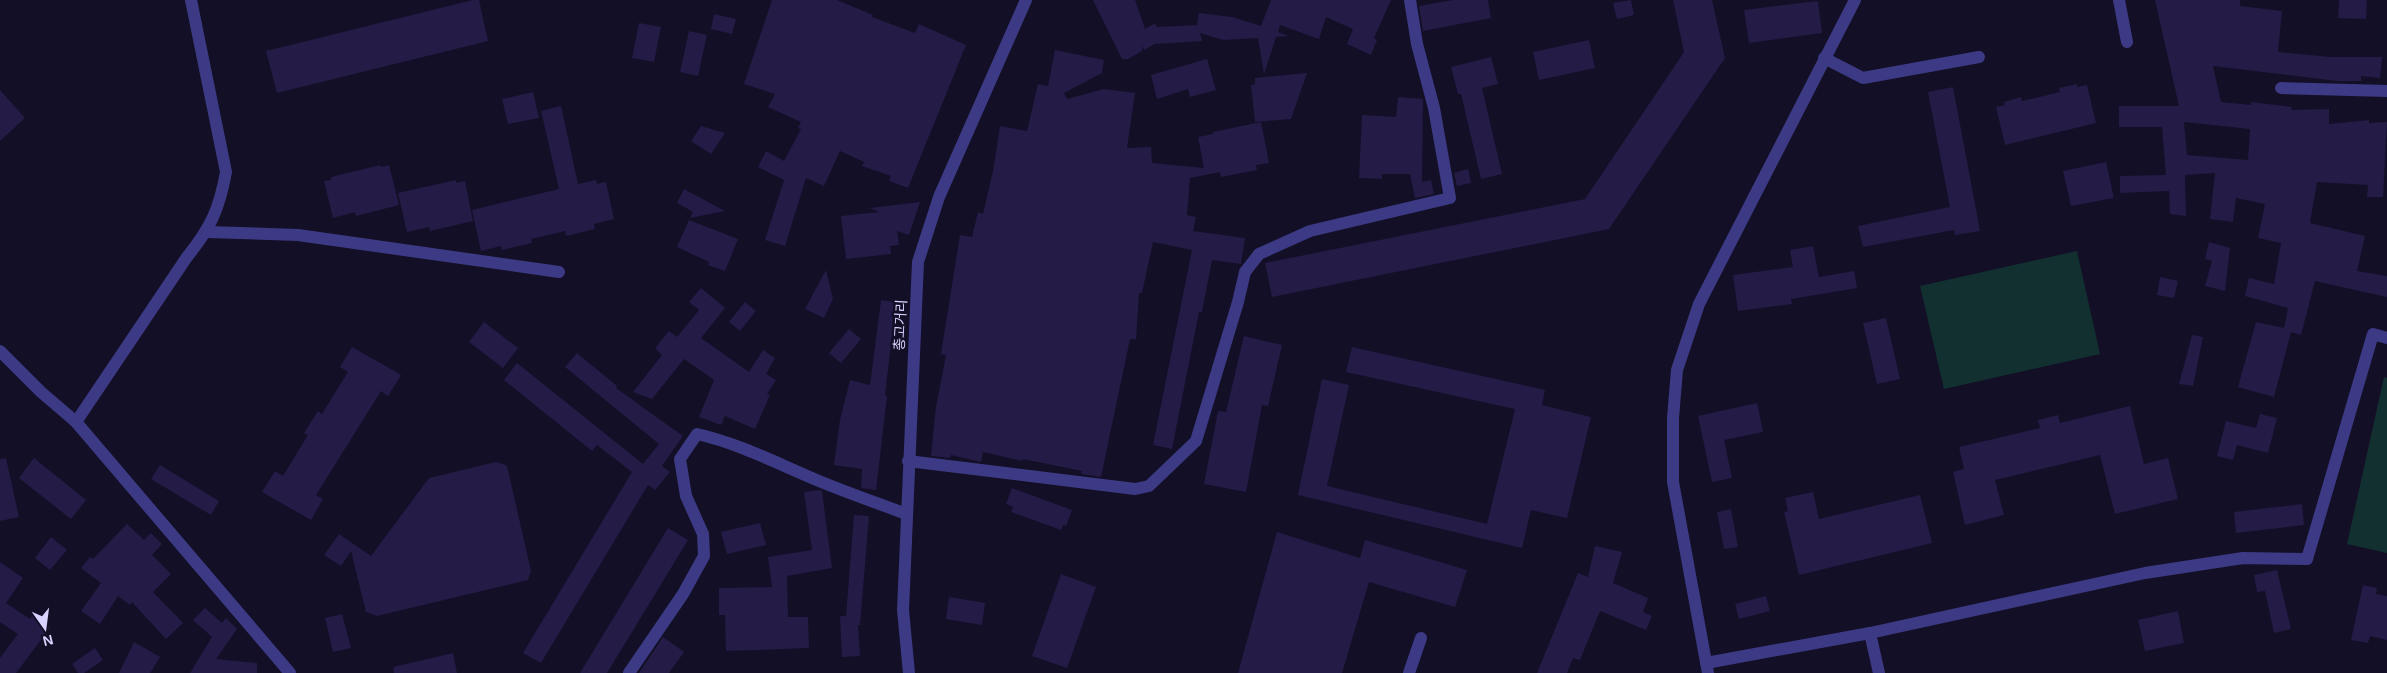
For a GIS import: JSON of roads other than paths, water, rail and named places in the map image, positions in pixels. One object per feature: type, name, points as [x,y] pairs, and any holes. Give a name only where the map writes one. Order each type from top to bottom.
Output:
[{"type":"street","points":[[76,422],[187,257],[207,232],[221,200],[226,172],[192,0]]},
{"type":"street","name":"총고거리","points":[[906,672],[903,610],[918,262],[939,197],[1026,0]]},
{"type":"street","points":[[908,461],[1135,489],[1149,486],[1172,466],[1196,441],[1238,302],[1245,272],[1259,254],[1310,231],[1450,198],[1434,108],[1417,44],[1410,0]]},
{"type":"street","points":[[1855,0],[1699,304],[1677,370],[1673,418],[1672,482],[1707,668],[2145,573],[2243,558],[2307,559],[2373,334],[2387,338]]},
{"type":"street","points":[[2120,0],[2127,42]]},
{"type":"street","points":[[1824,58],[1863,78],[1979,57]]},
{"type":"street","points":[[2281,88],[2387,91]]},
{"type":"street","points":[[207,232],[298,235],[560,272]]},
{"type":"street","points":[[0,351],[41,392],[76,422],[290,673]]},
{"type":"street","points":[[629,673],[683,594],[704,556],[703,534],[686,496],[680,459],[697,434],[761,454],[818,481],[906,514]]},
{"type":"street","points":[[1870,633],[1879,673]]},
{"type":"street","points":[[1410,673],[1420,638]]}]
